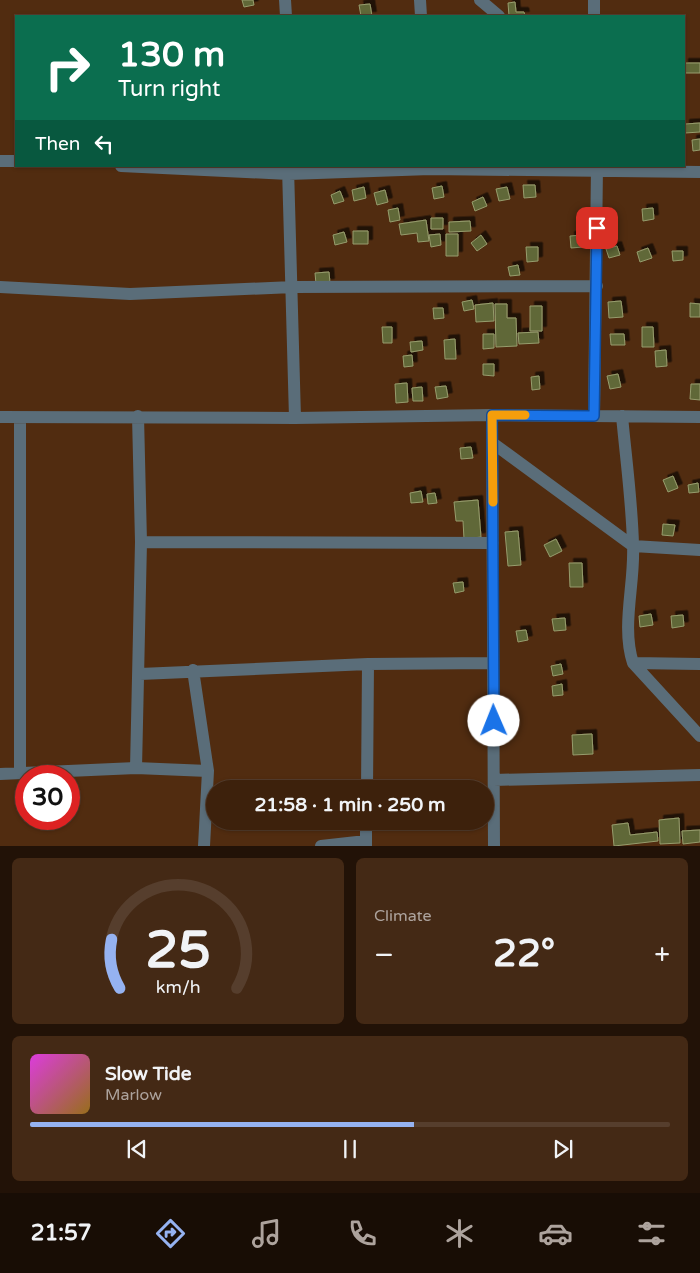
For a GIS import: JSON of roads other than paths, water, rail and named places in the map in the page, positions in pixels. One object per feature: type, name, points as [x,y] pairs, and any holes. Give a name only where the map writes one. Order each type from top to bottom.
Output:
[{"type":"street","points":[[285,0],[286,15]]},
{"type":"street","points":[[420,0],[421,15]]},
{"type":"street","points":[[480,0],[498,15]]},
{"type":"street","points":[[594,0],[594,15]]},
{"type":"street","points":[[0,161],[15,161]]},
{"type":"street","points":[[163,167],[289,170],[597,168],[700,172]]},
{"type":"street","points":[[594,416],[597,168]]},
{"type":"street","points":[[289,170],[295,418]]},
{"type":"street","points":[[0,287],[130,294],[293,287],[597,286]]},
{"type":"street","points":[[492,415],[494,444],[494,780],[700,775]]},
{"type":"street","points":[[0,417],[295,418],[492,415],[700,417]]},
{"type":"street","points":[[136,768],[140,674],[141,542],[138,416]]},
{"type":"street","points":[[622,416],[634,546],[628,631],[632,664],[700,736]]},
{"type":"street","points":[[20,418],[20,765]]},
{"type":"street","points":[[494,444],[634,546],[700,550]]},
{"type":"street","points":[[141,542],[493,543]]},
{"type":"street","points":[[140,674],[194,670],[368,664],[493,663]]},
{"type":"street","points":[[366,780],[368,664]]},
{"type":"street","points":[[632,664],[700,664]]},
{"type":"street","points":[[194,670],[208,771],[204,846]]},
{"type":"street","points":[[80,771],[136,768],[208,771]]},
{"type":"street","points":[[0,774],[15,774]]},
{"type":"street","points":[[321,846],[366,843],[366,830]]},
{"type":"street","points":[[494,830],[494,846]]}]
